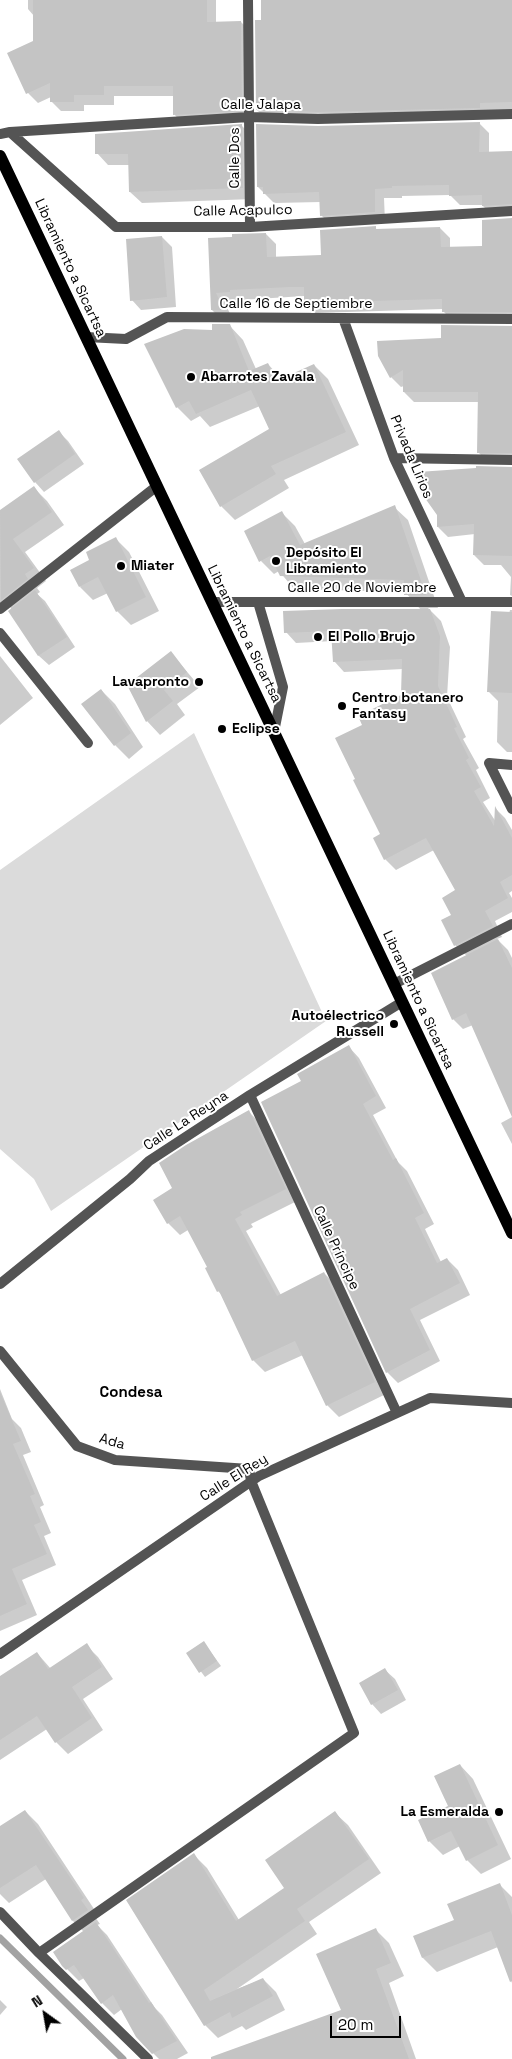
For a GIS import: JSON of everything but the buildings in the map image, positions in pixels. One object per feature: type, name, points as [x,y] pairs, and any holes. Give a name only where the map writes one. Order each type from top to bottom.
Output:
[{"type":"main road","name":"Libramiento a Sicartsa","points":[[0,156],[512,1233]]},
{"type":"street","name":"Calle Dos","points":[[248,0],[250,226]]},
{"type":"street","name":"Calle Jalapa","points":[[5,133],[249,117],[318,119],[512,114]]},
{"type":"street","name":"Calle Acapulco","points":[[5,133],[116,226],[250,226],[512,211]]},
{"type":"street","name":"Calle 16 de Septiembre","points":[[86,338],[126,339],[167,317],[512,319]]},
{"type":"street","name":"Privada Lirios","points":[[343,318],[394,458],[462,602]]},
{"type":"street","points":[[394,458],[512,460]]},
{"type":"street","points":[[0,608],[157,486]]},
{"type":"street","name":"Calle 20 de Noviembre","points":[[212,602],[512,602]]},
{"type":"street","points":[[258,602],[284,687],[274,732]]},
{"type":"street","points":[[0,633],[88,743]]},
{"type":"street","points":[[512,764],[489,763],[512,809]]},
{"type":"street","points":[[394,984],[512,924]]},
{"type":"street","name":"Calle La Reyna","points":[[0,1284],[130,1179],[149,1161],[250,1095],[402,1002]]},
{"type":"street","name":"Calle Príncipe","points":[[250,1095],[397,1413]]},
{"type":"street","name":"Ada","points":[[0,1351],[78,1446],[115,1460],[249,1469],[251,1481]]},
{"type":"street","name":"Calle El Rey","points":[[0,1654],[251,1481],[430,1398],[512,1403]]},
{"type":"street","points":[[39,1954],[354,1733],[251,1481]]},
{"type":"street","points":[[0,1912],[39,1954],[148,2059]]},
{"type":"shaded area","points":[[194,733],[326,1021],[51,1211],[34,1179],[0,1149],[0,870]]},
{"type":"waterway","points":[[0,1938],[123,2059]]},
{"type":"place","name":"Abarrotes Zavala","points":[[191,377]]},
{"type":"place","name":"Depósito El Libramiento","points":[[276,561]]},
{"type":"place","name":"Miater","points":[[121,566]]},
{"type":"place","name":"El Pollo Brujo","points":[[318,637]]},
{"type":"place","name":"Lavapronto","points":[[199,682]]},
{"type":"place","name":"Centro botanero Fantasy","points":[[342,706]]},
{"type":"place","name":"Eclipse","points":[[222,729]]},
{"type":"place","name":"Autoélectrico Russell","points":[[394,1024]]},
{"type":"place","name":"La Esmeralda","points":[[499,1812]]},
{"type":"district","name":"Condesa","points":[[131,1393]]}]
